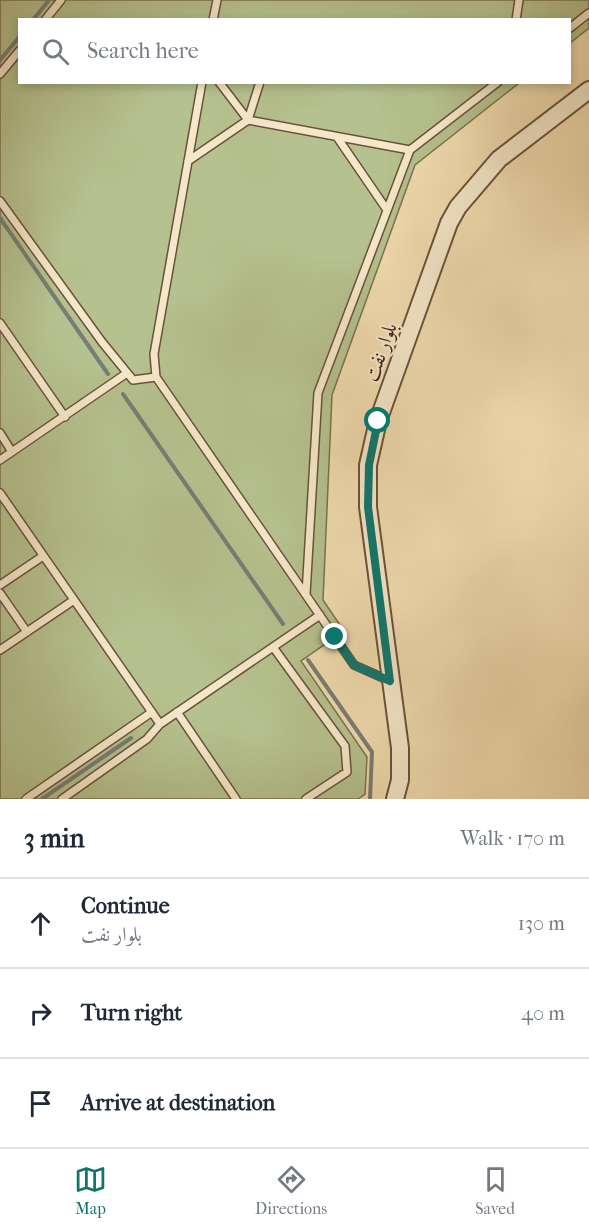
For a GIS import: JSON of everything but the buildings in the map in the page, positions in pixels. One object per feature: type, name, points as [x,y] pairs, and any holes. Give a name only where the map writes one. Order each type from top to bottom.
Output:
[{"type":"street","name":"بلوار نفت","points":[[395,799],[400,780],[400,748],[368,507],[369,465],[387,395],[449,223],[458,207],[499,159],[589,90]]},
{"type":"lane","points":[[47,18],[61,0]]},
{"type":"lane","points":[[213,18],[217,0]]},
{"type":"lane","points":[[516,18],[519,0]]},
{"type":"lane","points":[[571,27],[589,13]]},
{"type":"lane","points":[[0,74],[18,52]]},
{"type":"lane","points":[[202,84],[154,354],[156,377],[354,665],[390,681]]},
{"type":"lane","points":[[221,84],[248,120],[410,150]]},
{"type":"lane","points":[[188,161],[248,120],[259,84]]},
{"type":"lane","points":[[306,594],[318,393],[410,150],[495,84]]},
{"type":"lane","points":[[337,137],[387,210]]},
{"type":"lane","points":[[0,201],[133,380],[156,377]]},
{"type":"lane","points":[[0,323],[66,417]]},
{"type":"lane","points":[[0,460],[66,417],[127,373]]},
{"type":"lane","points":[[0,433],[12,452]]},
{"type":"lane","points":[[0,494],[160,724]]},
{"type":"lane","points":[[0,585],[43,556]]},
{"type":"lane","points":[[0,593],[27,632]]},
{"type":"lane","points":[[0,650],[74,600]]},
{"type":"lane","points":[[62,799],[147,739],[160,724],[320,615]]},
{"type":"lane","points":[[273,647],[345,746],[347,772],[306,799]]},
{"type":"lane","points":[[26,799],[152,712]]},
{"type":"lane","points":[[177,712],[236,799]]},
{"type":"green space","points":[[0,0],[589,0],[589,28],[571,42],[571,18],[18,18],[18,84],[518,84],[415,165],[332,395],[323,600],[344,631],[301,661],[367,757],[365,794],[358,799],[0,799]]},
{"type":"waterway","points":[[35,18],[49,0]]},
{"type":"waterway","points":[[0,60],[18,38]]},
{"type":"waterway","points":[[0,218],[108,374]]},
{"type":"waterway","points":[[123,394],[283,624]]},
{"type":"waterway","points":[[308,660],[372,752],[370,799]]},
{"type":"waterway","points":[[42,799],[131,738]]},
{"type":"route","points":[[335,637],[354,665],[390,681],[368,507],[369,465],[378,421]]}]
